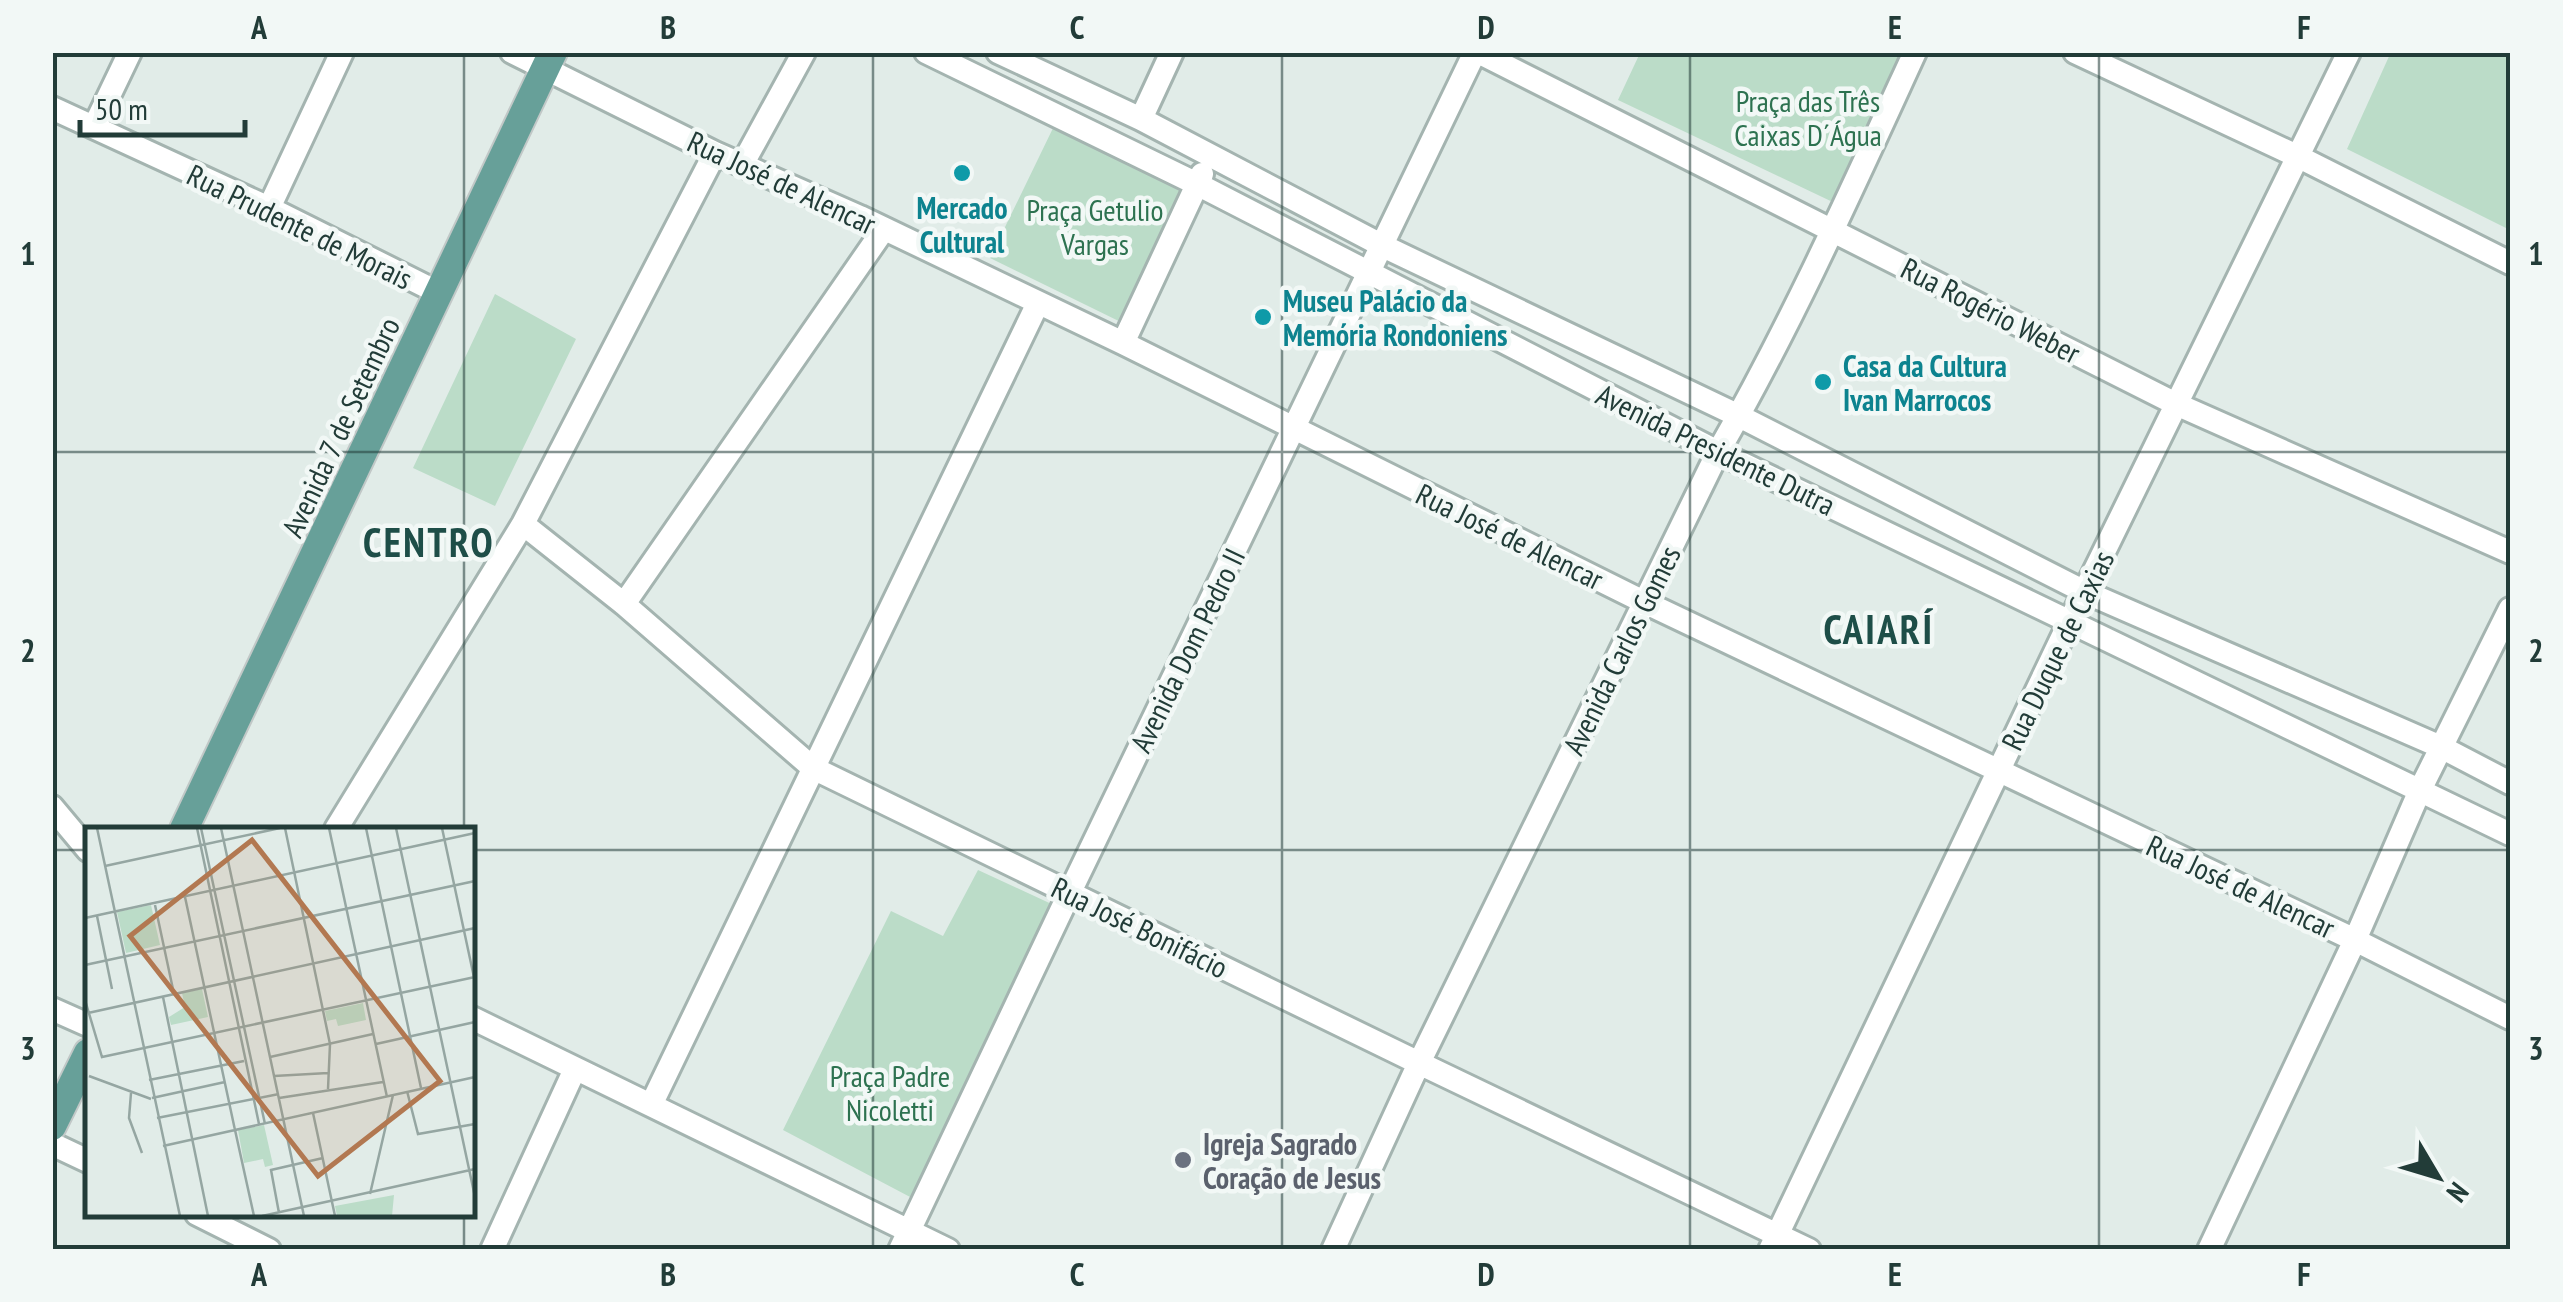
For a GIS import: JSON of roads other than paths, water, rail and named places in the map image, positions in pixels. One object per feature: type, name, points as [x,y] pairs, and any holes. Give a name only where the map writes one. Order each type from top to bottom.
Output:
[{"type":"main road","name":"Avenida 7 de Setembro","points":[[185,827],[549,60]]},
{"type":"main road","points":[[52,1126],[85,1059]]},
{"type":"street","points":[[94,128],[130,52]]},
{"type":"street","points":[[268,208],[342,52]]},
{"type":"street","name":"Rua José de Alencar","points":[[512,52],[549,60],[715,153],[1123,343],[1644,602],[2356,940],[2510,1018]]},
{"type":"street","points":[[742,166],[804,52]]},
{"type":"street","name":"Avenida Presidente Dutra","points":[[926,52],[1197,184],[1718,452],[2510,834]]},
{"type":"street","name":"Avenida Presidente Dutra","points":[[998,52],[1141,119],[1383,246],[1739,416],[2085,592],[2441,747],[2510,783]]},
{"type":"street","points":[[1141,119],[1172,52]]},
{"type":"street","name":"Rua Rogério Weber","points":[[1477,52],[2176,404],[2510,552]]},
{"type":"street","name":"Avenida Dom Pedro II","points":[[905,1240],[1477,52]]},
{"type":"street","name":"Avenida Carlos Gomes","points":[[1334,1250],[1419,1063],[1718,452],[1832,230],[1915,52]]},
{"type":"street","points":[[2074,52],[2299,157],[2510,262]]},
{"type":"street","name":"Rua Duque de Caxias","points":[[1774,1241],[2070,622],[2349,52]]},
{"type":"street","name":"Rua Prudente de Morais","points":[[52,108],[268,208],[439,294]]},
{"type":"street","points":[[338,827],[523,524],[715,153]]},
{"type":"street","points":[[1123,343],[1210,156]]},
{"type":"street","points":[[624,604],[884,229]]},
{"type":"street","points":[[652,1103],[1038,303]]},
{"type":"street","name":"Rua José Bonifácio","points":[[523,524],[624,604],[813,768],[1774,1241],[1809,1250]]},
{"type":"street","points":[[2208,1250],[2356,940],[2420,790],[2510,609]]},
{"type":"street","points":[[52,807],[85,846]]},
{"type":"street","points":[[52,1008],[85,1024]]},
{"type":"street","points":[[475,1019],[652,1103],[905,1240],[948,1250]]},
{"type":"street","points":[[492,1250],[575,1069]]},
{"type":"street","points":[[52,1144],[85,1160]]},
{"type":"street","points":[[204,1217],[269,1250]]},
{"type":"place","name":"Mercado Cultural","points":[[962,173]]},
{"type":"place","name":"Museu Palácio da Memória Rondoniens","points":[[1263,317]]},
{"type":"place","name":"Casa da Cultura Ivan Marrocos","points":[[1823,382]]},
{"type":"place","name":"Igreja Sagrado Coração de Jesus","points":[[1183,1160]]},
{"type":"district","name":"CENTRO","points":[[429,542]]},
{"type":"district","name":"CAIARÍ","points":[[1879,629]]},
{"type":"park label","name":"Praça das Três Caixas D´Água","points":[[1808,117]]},
{"type":"park label","name":"Praça Getulio Vargas","points":[[1095,226]]},
{"type":"park label","name":"Praça Padre Nicoletti","points":[[890,1092]]}]
